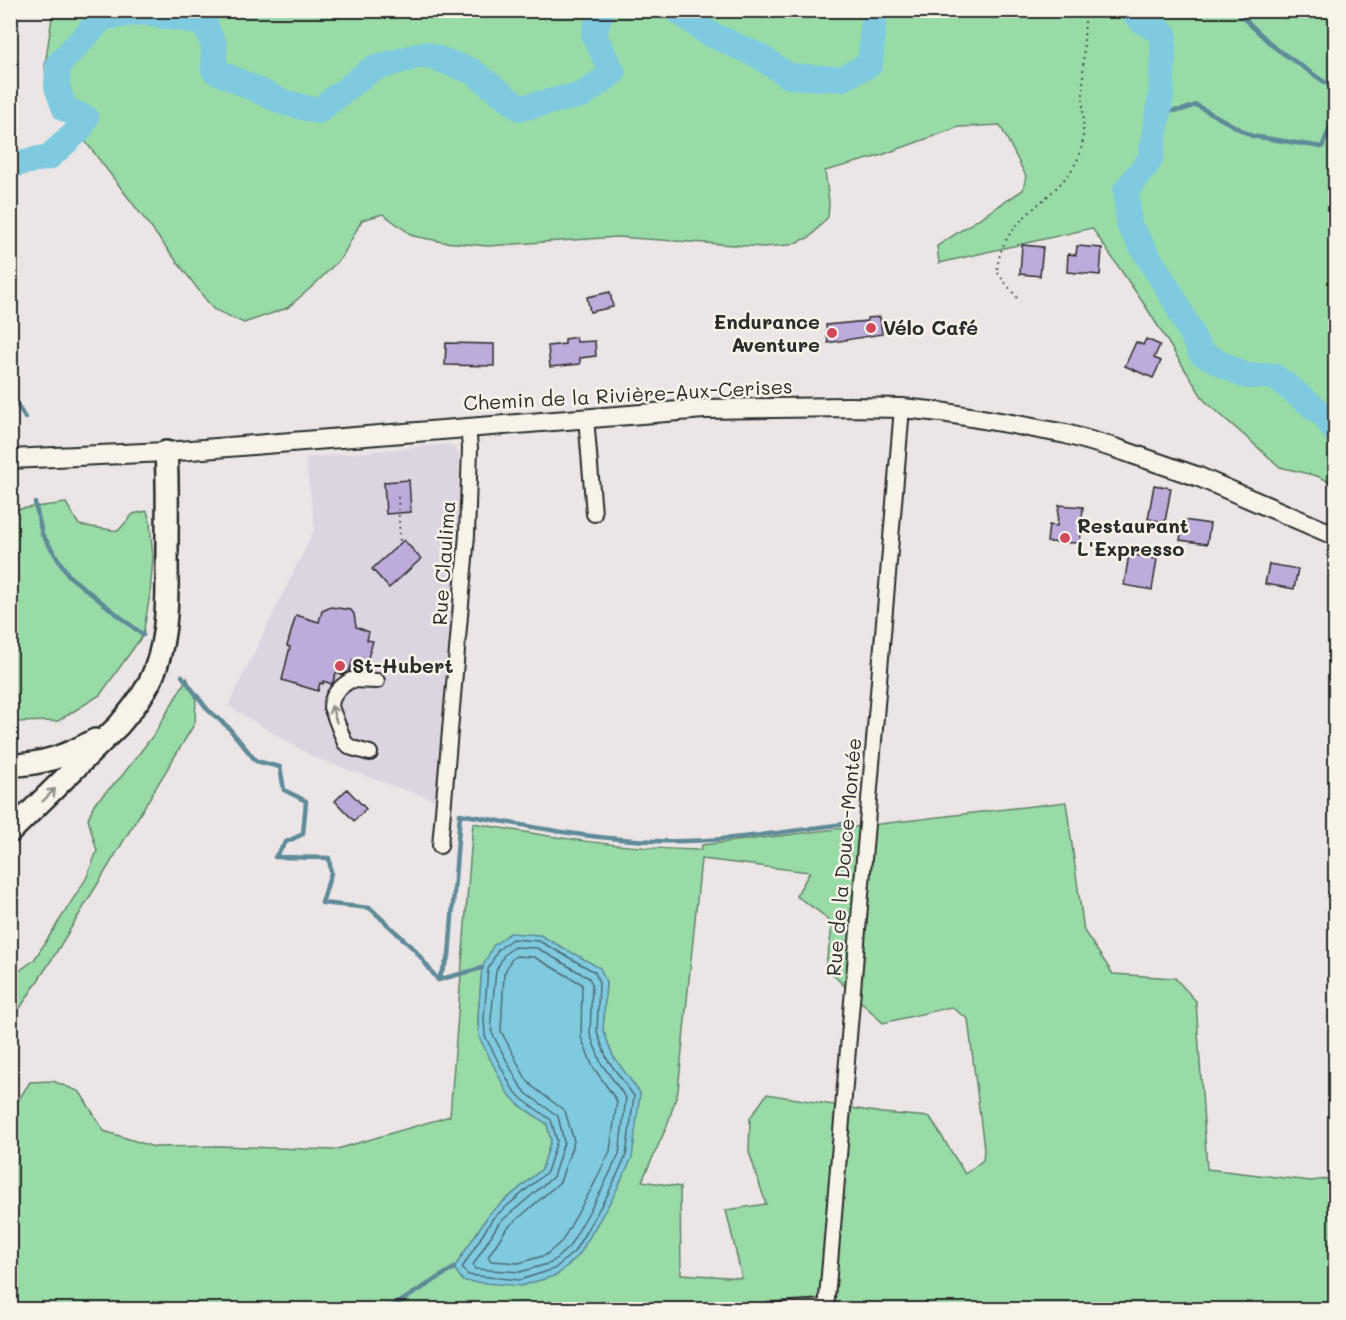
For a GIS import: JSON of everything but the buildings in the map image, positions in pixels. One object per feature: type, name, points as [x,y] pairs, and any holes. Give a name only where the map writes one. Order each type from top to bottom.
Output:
[{"type":"highway","points":[[10,832],[119,725],[151,680],[162,645],[167,587],[166,453]]},
{"type":"highway","points":[[10,765],[32,764],[58,758],[94,741],[119,725]]},
{"type":"main road","name":"Chemin de la Rivière-Aux-Cerises","points":[[10,459],[166,453],[586,417],[725,408],[902,408],[941,412],[1066,434],[1115,448],[1199,477],[1335,536]]},
{"type":"street","name":"Rue de la Douce-Montée","points":[[826,1308],[902,408]]},
{"type":"street","points":[[586,417],[594,514]]},
{"type":"street","name":"Rue Claulima","points":[[440,846],[468,524],[470,448],[468,427]]},
{"type":"street","points":[[370,753],[352,748],[345,742],[331,707],[331,701],[337,691],[351,680],[377,681]]},
{"type":"street","points":[[776,1310],[826,1308]]},
{"type":"path","points":[[1017,298],[997,272],[997,261],[1005,241],[1014,227],[1070,173],[1082,149],[1086,10]]},
{"type":"path","points":[[398,496],[400,543]]},
{"type":"shaded area","points":[[447,444],[453,446],[459,455],[460,544],[436,801],[313,757],[228,706],[315,528],[305,458]]},
{"type":"green space","points":[[53,10],[1335,11],[1335,484],[1317,476],[1280,467],[1204,400],[1146,307],[1092,228],[939,263],[937,246],[1023,190],[1026,176],[1000,125],[959,127],[879,156],[825,171],[829,202],[828,217],[810,237],[790,245],[763,247],[617,237],[488,246],[444,242],[413,236],[383,214],[362,220],[342,257],[287,308],[244,323],[213,309],[47,91],[45,66]]},
{"type":"green space","points":[[66,503],[79,525],[118,531],[133,514],[147,511],[153,559],[143,635],[100,695],[58,721],[11,722],[11,510]]},
{"type":"green space","points":[[187,678],[196,698],[195,723],[54,956],[11,1022],[11,969],[19,971],[34,960],[86,879],[97,851],[88,819],[94,804],[121,777],[155,733]]},
{"type":"green space","points":[[1066,802],[1084,931],[1113,974],[1175,978],[1196,1001],[1207,1169],[1311,1181],[1335,1178],[1335,1309],[11,1309],[10,1113],[30,1082],[53,1081],[80,1092],[104,1131],[154,1147],[221,1146],[334,1150],[450,1116],[473,823],[615,845],[701,850],[702,845]],"holes":[[[701,859],[810,872],[796,896],[819,912],[830,924],[825,967],[883,1023],[951,1007],[968,1019],[984,1149],[983,1160],[965,1174],[930,1117],[882,1113],[767,1094],[750,1118],[749,1152],[766,1204],[726,1210],[742,1278],[681,1274],[680,1187],[642,1181],[667,1126],[678,1091]],[[482,968],[606,982],[603,1030],[613,1056],[640,1094],[454,1268],[489,1214],[542,1169],[551,1140],[547,1124],[518,1104],[479,1037],[478,1018]]]},
{"type":"water","points":[[510,933],[540,935],[600,968],[606,982],[603,1030],[613,1056],[640,1093],[632,1158],[613,1197],[579,1255],[557,1275],[521,1286],[463,1281],[454,1268],[489,1214],[542,1169],[551,1140],[547,1124],[518,1104],[507,1092],[479,1037],[478,1018],[482,968],[493,946]]},
{"type":"waterway","points":[[10,165],[49,157],[80,129],[86,118],[65,109],[57,87],[58,65],[103,17],[144,12],[204,23],[214,45],[214,70],[283,102],[318,111],[372,69],[424,54],[472,71],[520,108],[582,95],[613,73],[594,35],[601,10]]},
{"type":"waterway","points":[[677,10],[708,33],[759,56],[789,76],[841,79],[870,64],[873,10]]},
{"type":"waterway","points":[[1132,10],[1142,21],[1164,34],[1161,96],[1150,160],[1126,190],[1129,225],[1174,299],[1201,353],[1246,376],[1274,376],[1325,416],[1336,432]]},
{"type":"waterway","points":[[1235,10],[1274,47],[1336,90]]},
{"type":"waterway","points":[[1158,112],[1182,110],[1196,105],[1252,136],[1322,147],[1336,113]]},
{"type":"waterway","points":[[10,392],[25,418]]},
{"type":"waterway","points":[[35,503],[42,534],[69,576],[143,635]]},
{"type":"waterway","points":[[182,676],[208,710],[228,727],[256,761],[280,767],[284,790],[306,801],[303,834],[286,842],[275,857],[329,858],[331,873],[322,903],[370,908],[415,950],[438,980],[482,968]]},
{"type":"waterway","points":[[438,980],[449,956],[460,814],[582,835],[656,841],[729,838],[852,823]]},
{"type":"waterway","points":[[376,1310],[395,1305],[454,1268]]},
{"type":"place","name":"Vélo Café","points":[[871,328]]},
{"type":"place","name":"Endurance Aventure","points":[[832,333]]},
{"type":"place","name":"Restaurant L'Expresso","points":[[1065,538]]},
{"type":"place","name":"St-Hubert","points":[[340,666]]}]
